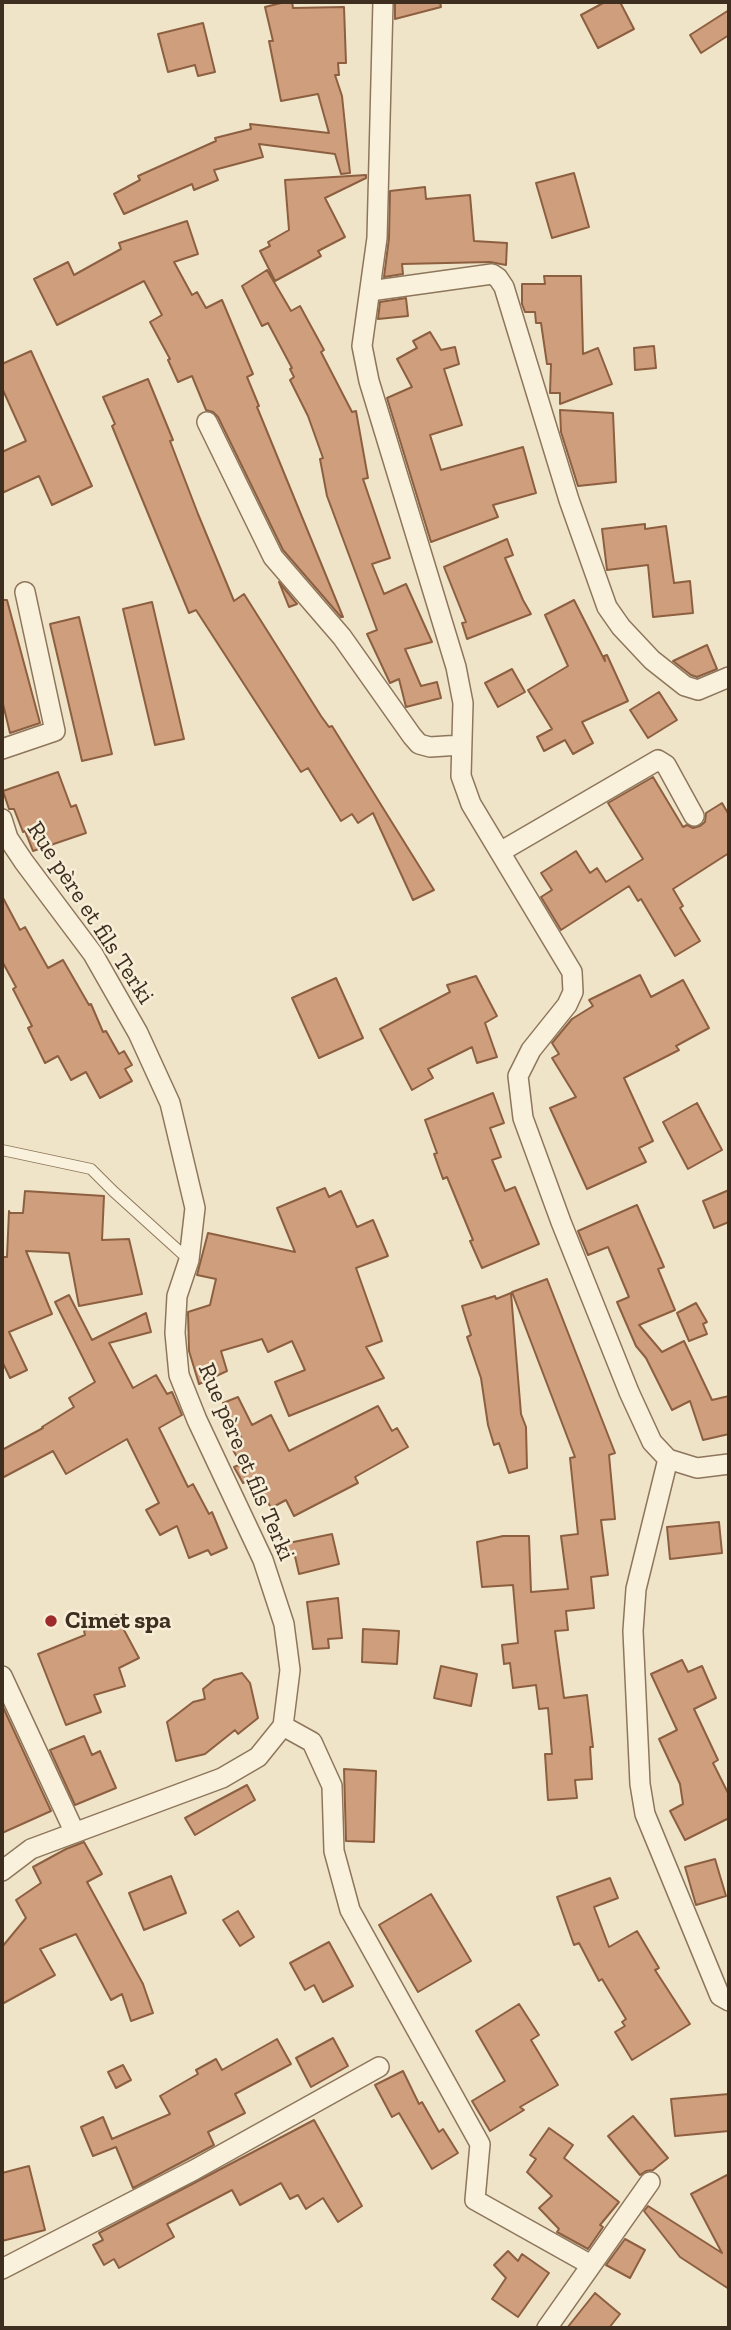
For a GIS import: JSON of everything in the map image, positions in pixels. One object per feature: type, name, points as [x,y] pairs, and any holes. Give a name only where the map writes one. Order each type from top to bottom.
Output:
[{"type":"street","points":[[383,2],[377,238],[362,346],[364,358],[456,667],[463,703],[461,776],[471,804],[572,972],[573,992],[567,1005],[531,1051],[518,1076],[523,1118],[561,1222],[629,1392],[652,1442],[668,1459],[697,1468],[729,1464]]},
{"type":"street","points":[[370,291],[492,274],[498,278],[504,287],[569,500],[607,607],[621,627],[652,660],[685,686],[698,690],[729,677]]},
{"type":"street","points":[[208,422],[272,557],[342,637],[412,736],[419,744],[430,747],[461,745]]},
{"type":"street","points":[[2,749],[55,731],[26,592]]},
{"type":"street","points":[[500,852],[658,760],[666,765],[694,816]]},
{"type":"street","name":"Rue père et fils Terki","points":[[2,819],[8,838],[24,862],[93,954],[138,1033],[170,1103],[195,1208],[189,1260],[177,1296],[175,1333],[179,1375],[197,1420],[263,1560],[284,1624],[290,1670],[283,1726]]},
{"type":"street","points":[[668,1459],[636,1588],[633,1630],[640,1784],[645,1814],[670,1875],[720,1996],[729,2001]]},
{"type":"street","points":[[2,1676],[74,1831]]},
{"type":"street","points":[[2,1871],[31,1849],[222,1778],[258,1757],[283,1726],[312,1742],[332,1786],[334,1851],[350,1910],[480,2144],[475,2200],[591,2265]]},
{"type":"street","points":[[2,2269],[194,2170],[379,2067]]},
{"type":"street","points":[[547,2328],[650,2182]]},
{"type":"lane","points":[[2,1150],[92,1169],[189,1260]]},
{"type":"building","points":[[292,2],[293,8],[344,7],[346,63],[338,63],[339,75],[335,75],[342,96],[350,173],[341,174],[335,154],[259,144],[263,157],[214,170],[218,180],[194,190],[192,184],[124,214],[114,194],[140,180],[138,176],[216,141],[215,138],[251,129],[250,124],[329,133],[318,94],[281,101],[269,41],[273,41],[265,7]]},
{"type":"building","points":[[395,2],[440,2],[441,7],[395,19]]},
{"type":"building","points":[[605,2],[620,2],[634,29],[598,48],[581,15]]},
{"type":"building","points":[[729,10],[729,35],[701,53],[690,35]]},
{"type":"building","points":[[203,23],[215,72],[198,76],[195,65],[168,72],[158,34]]},
{"type":"building","points":[[574,173],[589,227],[552,238],[536,183]]},
{"type":"building","points":[[366,175],[366,178],[325,198],[345,237],[318,251],[321,256],[275,281],[260,251],[270,246],[268,242],[289,230],[285,180]]},
{"type":"building","points":[[425,187],[426,199],[470,195],[474,241],[507,243],[506,265],[490,262],[402,264],[403,274],[384,277],[389,238],[390,191]]},
{"type":"building","points":[[187,221],[198,254],[174,262],[192,295],[197,292],[206,308],[222,300],[253,374],[247,377],[259,406],[257,407],[343,617],[283,550],[218,417],[206,410],[192,376],[178,382],[168,360],[170,359],[150,322],[162,315],[144,281],[57,325],[34,279],[68,262],[74,275],[121,249],[119,243]]},
{"type":"building","points":[[267,270],[291,311],[300,306],[324,350],[321,352],[352,412],[356,411],[368,478],[363,479],[390,558],[372,564],[384,594],[406,584],[432,642],[405,649],[421,686],[437,682],[441,698],[406,707],[399,679],[390,683],[367,634],[377,630],[327,496],[320,459],[323,458],[308,416],[290,380],[294,377],[290,369],[292,368],[268,323],[262,326],[242,286]]},
{"type":"building","points":[[544,276],[581,276],[583,354],[598,348],[612,384],[560,404],[560,393],[550,393],[551,364],[547,364],[541,323],[536,323],[535,312],[525,312],[522,304],[522,284],[545,284]]},
{"type":"building","points":[[406,298],[408,316],[378,319],[380,302]]},
{"type":"building","points":[[430,332],[441,350],[455,347],[459,364],[444,369],[462,425],[430,435],[441,470],[523,447],[536,493],[493,505],[498,517],[431,542],[387,398],[412,387],[397,359],[417,348],[413,341]]},
{"type":"building","points":[[654,346],[656,368],[635,370],[634,348]]},
{"type":"building","points":[[31,351],[92,486],[52,505],[39,476],[2,493],[2,452],[26,441],[2,388],[2,364]]},
{"type":"building","points":[[148,379],[173,440],[170,441],[198,514],[234,601],[244,594],[321,716],[329,727],[332,726],[434,890],[413,900],[373,813],[358,823],[352,814],[341,821],[308,768],[301,772],[196,610],[189,613],[112,426],[115,424],[103,397]]},
{"type":"building","points":[[560,410],[613,413],[616,482],[578,486],[561,432]]},
{"type":"building","points":[[645,524],[645,529],[666,526],[674,583],[690,581],[693,613],[653,617],[648,565],[607,570],[602,529]]},
{"type":"building","points":[[507,539],[513,555],[505,558],[531,614],[467,639],[462,623],[466,622],[444,567]]},
{"type":"building","points":[[279,582],[297,604],[289,607]]},
{"type":"building","points":[[2,600],[7,600],[40,723],[10,733],[2,700]]},
{"type":"building","points":[[574,600],[605,661],[604,656],[607,655],[628,701],[582,722],[593,743],[573,754],[565,740],[544,751],[537,737],[552,729],[528,690],[568,666],[545,615]]},
{"type":"building","points":[[152,602],[184,739],[155,745],[123,609]]},
{"type":"building","points":[[79,617],[112,754],[82,761],[50,624]]},
{"type":"building","points":[[707,645],[717,669],[697,677],[673,661]]},
{"type":"building","points":[[512,669],[525,692],[498,707],[485,683]]},
{"type":"building","points":[[659,692],[677,720],[648,738],[630,710]]},
{"type":"building","points":[[58,772],[71,807],[76,805],[86,833],[33,851],[14,809],[9,809],[3,791]]},
{"type":"building","points":[[653,777],[683,827],[700,826],[705,822],[706,813],[722,803],[729,815],[729,853],[673,889],[683,906],[680,908],[700,941],[675,956],[641,899],[638,901],[629,886],[561,930],[541,897],[552,890],[541,873],[576,851],[590,873],[597,868],[606,882],[643,859],[608,803]]},
{"type":"building","points":[[2,896],[20,930],[25,927],[48,968],[63,960],[89,1005],[91,1004],[103,1032],[106,1031],[119,1054],[124,1051],[132,1065],[125,1069],[132,1081],[100,1098],[86,1072],[71,1080],[58,1056],[45,1063],[28,1028],[32,1026],[13,989],[16,987],[2,961]]},
{"type":"building","points":[[640,975],[651,997],[683,980],[709,1028],[676,1046],[679,1050],[624,1078],[653,1141],[639,1148],[646,1162],[587,1189],[550,1108],[576,1097],[552,1058],[559,1054],[552,1043],[572,1019],[593,1006],[589,1000]]},
{"type":"building","points":[[476,976],[497,1016],[485,1023],[497,1057],[477,1063],[472,1047],[428,1069],[433,1078],[412,1090],[380,1029],[450,992],[447,985]]},
{"type":"building","points":[[336,978],[363,1038],[319,1058],[292,998]]},
{"type":"building","points":[[493,1093],[504,1123],[490,1128],[501,1157],[492,1160],[505,1191],[515,1187],[539,1244],[482,1268],[447,1177],[443,1179],[425,1120]]},
{"type":"building","points":[[697,1103],[722,1150],[688,1169],[663,1122]]},
{"type":"building","points":[[325,1188],[329,1197],[341,1191],[357,1227],[373,1220],[388,1256],[356,1268],[382,1341],[366,1347],[384,1378],[289,1416],[275,1382],[305,1370],[292,1341],[268,1352],[262,1339],[221,1351],[227,1371],[199,1384],[189,1351],[188,1312],[210,1305],[216,1279],[197,1275],[208,1233],[295,1252],[277,1208]]},
{"type":"building","points":[[729,1190],[729,1222],[714,1228],[703,1201]]},
{"type":"building","points":[[25,1191],[104,1196],[102,1240],[129,1239],[142,1294],[79,1306],[69,1253],[26,1251],[52,1314],[9,1332],[27,1370],[10,1378],[2,1361],[2,1257],[7,1257],[9,1211],[23,1213]]},
{"type":"building","points":[[637,1205],[664,1267],[658,1269],[675,1310],[639,1325],[662,1352],[684,1341],[712,1400],[729,1396],[729,1434],[703,1440],[690,1401],[672,1410],[646,1358],[636,1346],[617,1302],[629,1297],[608,1247],[588,1255],[578,1231]]},
{"type":"building","points":[[547,1279],[615,1453],[609,1455],[615,1519],[601,1520],[608,1575],[591,1577],[594,1608],[566,1611],[568,1630],[555,1631],[564,1698],[587,1695],[593,1747],[590,1747],[592,1779],[575,1780],[577,1798],[548,1800],[545,1754],[552,1754],[548,1708],[539,1709],[536,1685],[513,1688],[510,1663],[504,1664],[502,1645],[518,1643],[513,1585],[482,1587],[477,1542],[503,1536],[529,1536],[531,1592],[568,1589],[561,1536],[578,1534],[570,1458],[575,1457],[512,1292]]},
{"type":"building","points":[[511,1293],[521,1414],[526,1427],[527,1468],[509,1473],[499,1443],[494,1445],[488,1425],[481,1378],[467,1337],[471,1335],[462,1306]]},
{"type":"building","points":[[69,1295],[92,1340],[146,1313],[151,1332],[109,1343],[133,1388],[156,1375],[167,1394],[172,1392],[182,1415],[159,1428],[188,1487],[193,1484],[209,1514],[212,1512],[227,1548],[211,1555],[208,1550],[189,1558],[177,1526],[160,1535],[146,1510],[159,1503],[127,1439],[66,1474],[53,1451],[2,1478],[2,1450],[43,1428],[74,1407],[69,1398],[95,1382],[55,1302]]},
{"type":"building","points":[[696,1303],[707,1322],[703,1324],[707,1334],[689,1341],[677,1313]]},
{"type":"building","points":[[238,1397],[252,1425],[271,1415],[289,1451],[378,1406],[392,1431],[397,1428],[408,1447],[355,1477],[358,1483],[294,1516],[286,1500],[271,1508],[255,1477],[243,1483],[234,1467],[241,1464],[233,1450],[244,1443],[223,1403]]},
{"type":"building","points":[[719,1522],[722,1553],[670,1559],[667,1527]]},
{"type":"building","points":[[332,1534],[339,1564],[299,1574],[294,1552],[280,1552],[279,1545]]},
{"type":"building","points":[[338,1598],[342,1638],[328,1639],[329,1648],[313,1649],[307,1602]]},
{"type":"building","points":[[116,1615],[139,1658],[119,1668],[125,1686],[94,1695],[101,1712],[66,1725],[38,1654],[85,1635],[84,1631]]},
{"type":"building","points":[[363,1629],[399,1631],[397,1664],[362,1662]]},
{"type":"building","points":[[682,1660],[688,1672],[702,1666],[716,1698],[694,1709],[718,1760],[713,1763],[729,1795],[729,1818],[685,1840],[670,1811],[683,1804],[680,1784],[659,1739],[677,1730],[651,1674]]},
{"type":"building","points":[[441,1666],[477,1674],[471,1706],[434,1698]]},
{"type":"building","points":[[242,1673],[250,1683],[258,1718],[238,1734],[235,1730],[205,1754],[176,1761],[167,1722],[193,1702],[205,1699],[203,1689],[214,1680]]},
{"type":"building","points":[[2,1705],[51,1811],[2,1833]]},
{"type":"building","points":[[84,1736],[92,1755],[100,1751],[116,1788],[75,1805],[50,1750]]},
{"type":"building","points":[[344,1769],[376,1771],[374,1842],[346,1841]]},
{"type":"building","points":[[247,1785],[255,1800],[195,1835],[185,1818]]},
{"type":"building","points":[[84,1842],[102,1874],[87,1882],[143,1984],[153,2013],[131,2021],[122,1994],[111,2000],[76,1934],[40,1949],[55,1975],[2,2004],[2,1947],[26,1918],[16,1900],[41,1883],[33,1867]]},
{"type":"building","points":[[715,1859],[726,1896],[696,1905],[685,1867]]},
{"type":"building","points":[[171,1876],[186,1913],[144,1930],[129,1893]]},
{"type":"building","points":[[610,1878],[618,1898],[594,1907],[609,1947],[637,1931],[659,1968],[655,1970],[690,2024],[632,2060],[615,2032],[625,2026],[622,2022],[626,2019],[602,1979],[599,1981],[579,1943],[574,1945],[557,1897]]},
{"type":"building","points":[[431,1894],[471,1961],[418,1992],[379,1925]]},
{"type":"building","points":[[238,1911],[254,1937],[240,1946],[223,1920]]},
{"type":"building","points":[[329,1942],[353,1986],[323,2002],[314,1985],[305,1990],[290,1963]]},
{"type":"building","points":[[519,2004],[539,2035],[531,2040],[558,2085],[520,2107],[524,2110],[490,2131],[472,2101],[505,2081],[476,2031]]},
{"type":"building","points":[[333,2038],[348,2066],[311,2087],[296,2058]]},
{"type":"building","points":[[277,2039],[291,2064],[235,2094],[245,2113],[208,2132],[214,2145],[133,2188],[116,2147],[93,2156],[81,2127],[103,2117],[112,2139],[170,2114],[160,2096],[198,2074],[196,2070],[216,2059],[222,2070]]},
{"type":"building","points":[[123,2065],[131,2080],[116,2088],[108,2072]]},
{"type":"building","points":[[403,2071],[419,2104],[422,2102],[439,2132],[443,2129],[458,2153],[432,2169],[399,2113],[392,2117],[375,2085]]},
{"type":"building","points":[[729,2094],[729,2131],[675,2136],[671,2099]]},
{"type":"building","points":[[633,2116],[668,2158],[653,2170],[640,2175],[608,2136]]},
{"type":"building","points":[[314,2120],[362,2206],[338,2222],[323,2198],[306,2209],[298,2195],[290,2199],[281,2183],[240,2205],[232,2190],[167,2224],[174,2237],[119,2268],[114,2259],[104,2265],[93,2245],[103,2240],[99,2233]]},
{"type":"building","points":[[549,2128],[573,2145],[564,2158],[619,2202],[600,2225],[603,2227],[588,2249],[557,2232],[559,2229],[539,2208],[552,2196],[527,2172],[536,2159],[530,2155]]},
{"type":"building","points":[[29,2166],[45,2230],[2,2241],[2,2173]]},
{"type":"building","points":[[729,2174],[729,2289],[680,2257],[644,2211],[648,2206],[722,2253],[691,2194]]},
{"type":"building","points":[[625,2239],[645,2250],[630,2278],[606,2265]]},
{"type":"building","points":[[508,2251],[518,2261],[522,2254],[549,2273],[518,2317],[492,2299],[506,2278],[494,2265]]},
{"type":"building","points":[[595,2293],[620,2314],[609,2328],[567,2328]]},
{"type":"place","name":"Cimet spa","points":[[51,1621]]}]
